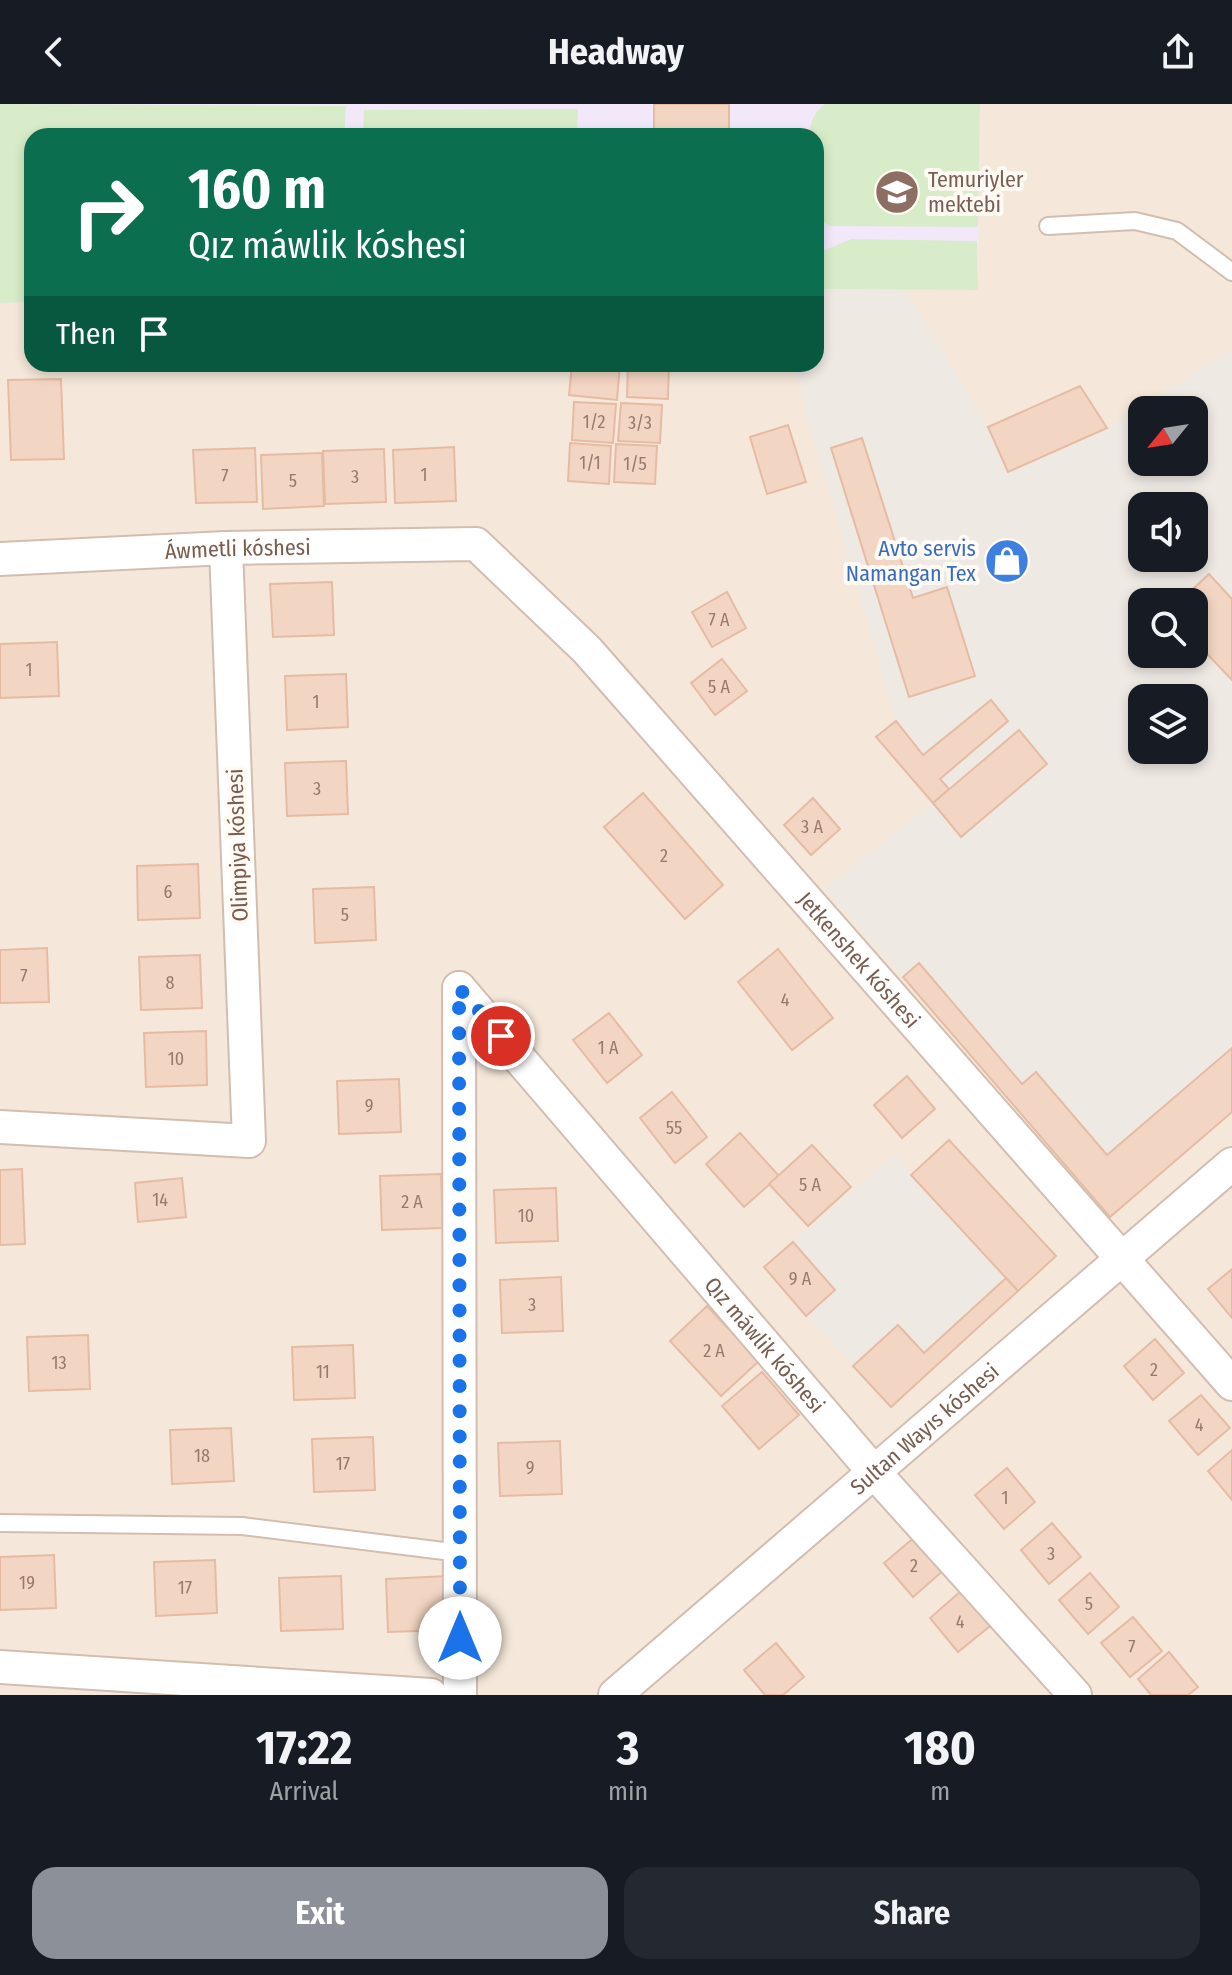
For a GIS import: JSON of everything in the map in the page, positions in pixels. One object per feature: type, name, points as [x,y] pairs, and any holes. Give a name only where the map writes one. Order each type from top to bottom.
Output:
[{"type":"street","name":"Áwmetli kóshesi","points":[[0,559],[226,548],[476,544]]},
{"type":"street","name":"Jetkenshek kóshesi","points":[[476,544],[587,650],[1232,1384]]},
{"type":"street","name":"Olimpiya kóshesi","points":[[0,1127],[249,1141],[226,548]]},
{"type":"street","name":"Qız máwlik kóshesi","points":[[460,1553],[459,988],[874,1472],[1075,1695]]},
{"type":"street","name":"Sultan Wayıs kóshesi","points":[[615,1695],[1232,1164]]},
{"type":"street","points":[[460,1553],[460,1695]]},
{"type":"street","points":[[0,1667],[431,1695]]},
{"type":"lane","points":[[1048,226],[1135,221],[1177,231],[1232,272]]},
{"type":"lane","points":[[0,1523],[242,1526],[460,1553]]},
{"type":"shaded area","points":[[0,104],[1232,104],[1232,1695],[0,1695]]},
{"type":"shaded area","name":"Temuriyler mektebi","points":[[0,104],[980,104],[978,290],[824,289],[824,128],[24,128],[24,302],[0,303]]},
{"type":"shaded area","points":[[824,289],[905,289],[988,427],[1080,386],[1107,428],[1128,415],[1128,476],[1208,476],[1208,396],[1158,396],[1232,349],[1232,599],[1209,574],[1194,588],[1128,588],[1128,668],[1208,668],[1208,655],[1232,680],[1232,1112],[1110,1217],[824,889],[932,803],[876,737],[896,721],[796,372],[824,372]]},
{"type":"shaded area","points":[[949,1140],[1056,1256],[891,1407],[764,1267],[895,1154],[911,1175]]},
{"type":"green space","points":[[0,104],[346,106],[345,128],[24,128],[24,302],[0,303]]},
{"type":"green space","points":[[825,104],[980,104],[978,227],[829,226],[824,222],[824,128],[811,128],[815,114]]},
{"type":"green space","points":[[578,109],[577,128],[363,128],[364,110]]},
{"type":"green space","points":[[851,239],[977,241],[978,290],[824,289],[824,251]]},
{"type":"building","points":[[654,104],[729,104],[729,128],[654,128]]},
{"type":"building","points":[[571,372],[619,372],[617,400],[569,395]]},
{"type":"building","points":[[628,372],[669,372],[668,399],[627,397]]},
{"type":"building","points":[[61,379],[64,459],[11,460],[8,380]]},
{"type":"building","points":[[1080,386],[1107,428],[1008,472],[988,427]]},
{"type":"building","points":[[574,402],[616,404],[613,443],[572,440]]},
{"type":"building","points":[[621,403],[662,405],[660,443],[618,441]]},
{"type":"building","points":[[788,425],[806,482],[767,494],[750,437]]},
{"type":"building","points":[[862,438],[913,598],[947,587],[975,676],[909,697],[831,448]]},
{"type":"building","points":[[570,443],[611,446],[609,484],[568,481]]},
{"type":"building","points":[[616,444],[657,446],[655,484],[614,482]]},
{"type":"building","points":[[454,447],[456,501],[395,503],[393,450]]},
{"type":"building","points":[[255,448],[257,502],[196,503],[193,450]]},
{"type":"building","points":[[384,449],[386,502],[325,504],[323,451]]},
{"type":"building","points":[[322,453],[324,506],[263,509],[261,455]]},
{"type":"building","points":[[1209,574],[1232,599],[1232,680],[1208,655],[1208,588],[1194,588]]},
{"type":"building","points":[[332,582],[334,635],[273,637],[270,584]]},
{"type":"building","points":[[727,592],[746,628],[712,647],[692,612]]},
{"type":"building","points":[[57,642],[59,696],[0,698],[0,644]]},
{"type":"building","points":[[722,659],[747,691],[715,715],[691,683]]},
{"type":"building","points":[[346,674],[348,727],[287,730],[285,676]]},
{"type":"building","points":[[991,700],[1008,721],[940,779],[949,789],[933,803],[876,737],[896,721],[923,755]]},
{"type":"building","points":[[1019,730],[1047,764],[961,837],[933,803]]},
{"type":"building","points":[[346,761],[348,814],[287,816],[285,763]]},
{"type":"building","points":[[643,793],[723,885],[685,919],[604,827]]},
{"type":"building","points":[[813,798],[840,829],[811,855],[784,825]]},
{"type":"building","points":[[198,864],[200,918],[138,920],[137,866]]},
{"type":"building","points":[[374,887],[376,940],[315,943],[313,889]]},
{"type":"building","points":[[47,948],[49,1002],[0,1003],[0,950]]},
{"type":"building","points":[[778,949],[833,1018],[792,1050],[738,982]]},
{"type":"building","points":[[200,955],[202,1008],[141,1010],[139,957]]},
{"type":"building","points":[[919,963],[1022,1084],[1036,1072],[1107,1155],[1232,1048],[1232,1112],[1110,1217],[903,977]]},
{"type":"building","points":[[609,1013],[642,1055],[607,1083],[573,1040]]},
{"type":"building","points":[[206,1031],[207,1085],[146,1087],[144,1033]]},
{"type":"building","points":[[907,1076],[935,1109],[902,1138],[874,1105]]},
{"type":"building","points":[[399,1079],[401,1132],[339,1134],[337,1081]]},
{"type":"building","points":[[672,1092],[707,1137],[675,1163],[640,1118]]},
{"type":"building","points":[[740,1133],[779,1176],[744,1207],[706,1164]]},
{"type":"building","points":[[949,1140],[1056,1256],[1018,1291],[911,1175]]},
{"type":"building","points":[[812,1145],[851,1187],[808,1226],[769,1184]]},
{"type":"building","points":[[22,1169],[25,1244],[0,1245],[0,1170]]},
{"type":"building","points":[[441,1174],[443,1228],[382,1230],[380,1176]]},
{"type":"building","points":[[182,1178],[186,1217],[138,1222],[135,1183]]},
{"type":"building","points":[[556,1188],[558,1241],[496,1243],[494,1190]]},
{"type":"building","points":[[793,1242],[835,1290],[806,1316],[764,1267]]},
{"type":"building","points":[[1232,1269],[1232,1318],[1208,1289]]},
{"type":"building","points":[[561,1277],[563,1331],[502,1333],[500,1280]]},
{"type":"building","points":[[1006,1278],[1018,1291],[891,1407],[853,1366],[898,1325],[924,1353]]},
{"type":"building","points":[[707,1306],[759,1361],[721,1396],[670,1341]]},
{"type":"building","points":[[88,1335],[90,1389],[29,1391],[27,1337]]},
{"type":"building","points":[[1155,1339],[1184,1373],[1153,1400],[1124,1366]]},
{"type":"building","points":[[353,1345],[355,1398],[294,1400],[292,1347]]},
{"type":"building","points":[[762,1372],[799,1415],[759,1449],[722,1406]]},
{"type":"building","points":[[1201,1395],[1230,1428],[1198,1455],[1169,1421]]},
{"type":"building","points":[[231,1428],[234,1481],[172,1484],[170,1430]]},
{"type":"building","points":[[373,1437],[375,1490],[314,1492],[312,1439]]},
{"type":"building","points":[[560,1441],[562,1494],[500,1496],[498,1443]]},
{"type":"building","points":[[1232,1450],[1232,1500],[1208,1471]]},
{"type":"building","points":[[1007,1468],[1035,1502],[1004,1529],[975,1495]]},
{"type":"building","points":[[1052,1523],[1081,1557],[1049,1584],[1021,1550]]},
{"type":"building","points":[[916,1536],[944,1570],[913,1597],[884,1563]]},
{"type":"building","points":[[54,1555],[56,1608],[0,1610],[0,1557]]},
{"type":"building","points":[[215,1560],[217,1613],[156,1616],[154,1562]]},
{"type":"building","points":[[1090,1573],[1119,1607],[1088,1634],[1059,1600]]},
{"type":"building","points":[[341,1576],[343,1629],[281,1631],[279,1578]]},
{"type":"building","points":[[447,1576],[449,1630],[388,1632],[386,1579]]},
{"type":"building","points":[[961,1591],[990,1626],[958,1652],[930,1618]]},
{"type":"building","points":[[1133,1617],[1162,1651],[1130,1677],[1101,1643]]},
{"type":"building","points":[[776,1643],[804,1677],[783,1695],[765,1695],[744,1670]]},
{"type":"building","points":[[1169,1652],[1198,1687],[1188,1695],[1151,1695],[1138,1679]]},
{"type":"place","name":"Temuriyler mektebi","points":[[897,192]]},
{"type":"place","name":"Avto servis Namangan Tex","points":[[1007,561]]},
{"type":"route","points":[[460,1638],[459,988],[501,1036]]}]
